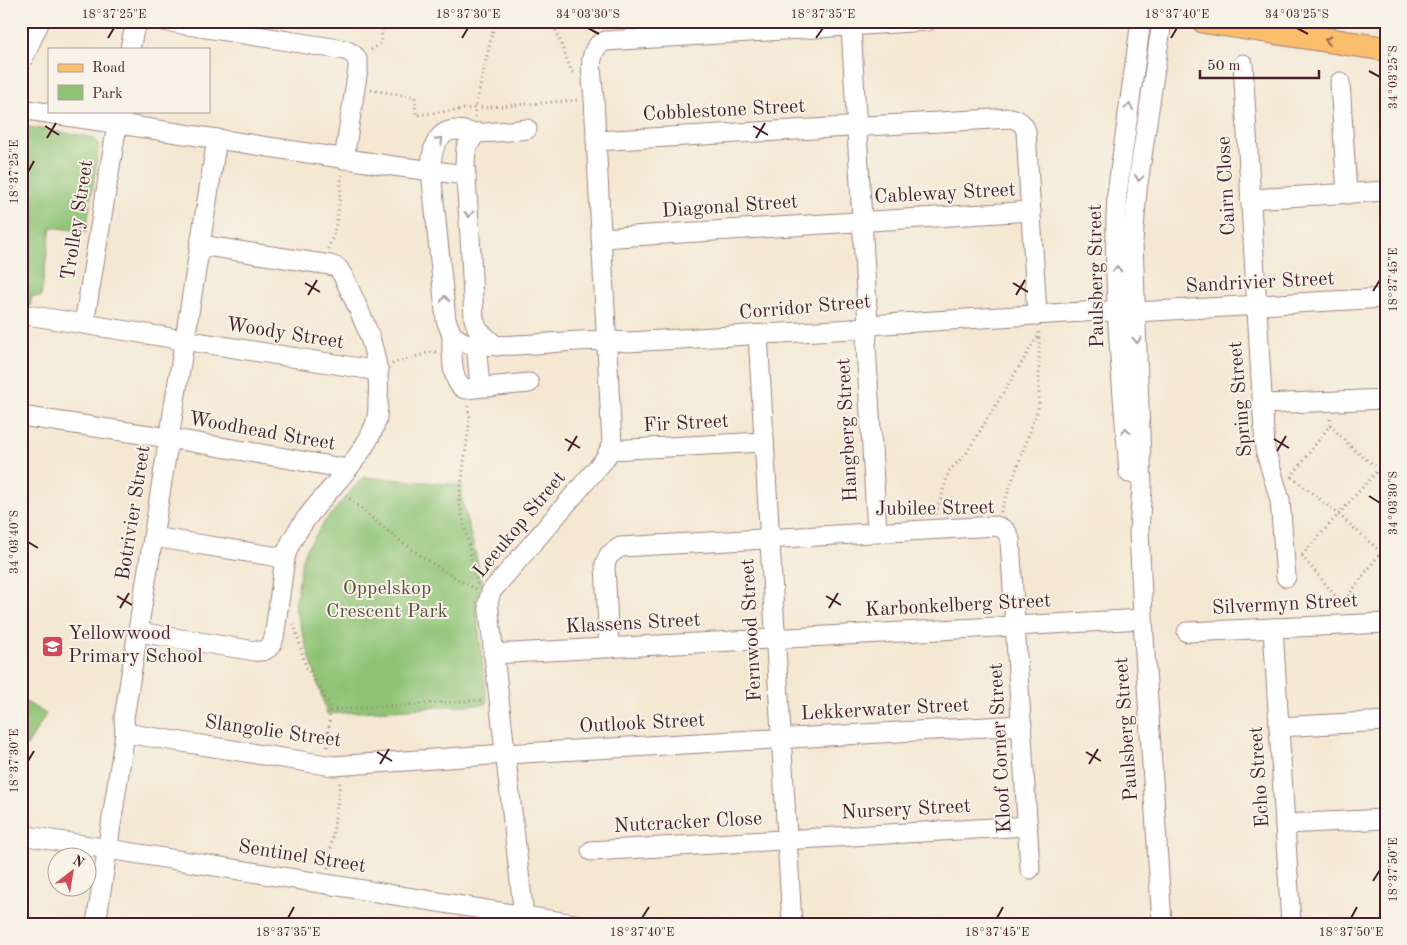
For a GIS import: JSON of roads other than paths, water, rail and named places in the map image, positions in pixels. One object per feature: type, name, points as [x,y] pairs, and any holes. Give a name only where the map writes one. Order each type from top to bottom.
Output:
[{"type":"main road","points":[[1204,21],[1386,49]]},
{"type":"street","points":[[21,63],[40,21]]},
{"type":"street","points":[[130,48],[134,30],[140,21]]},
{"type":"street","points":[[163,21],[345,50],[354,54],[358,58],[358,69],[344,159]]},
{"type":"street","points":[[610,450],[612,437],[592,71],[593,52],[598,45],[606,41],[927,21]]},
{"type":"street","name":"Paulsberg Street","points":[[1141,21],[1117,193],[1127,311],[1130,489],[1139,531],[1162,924]]},
{"type":"street","name":"Paulsberg Street","points":[[1127,311],[1135,207],[1162,21]]},
{"type":"street","name":"Hangberg Street","points":[[851,26],[868,325],[866,344],[877,533]]},
{"type":"street","name":"Cairn Close","points":[[1243,64],[1256,306]]},
{"type":"street","points":[[1340,82],[1347,194]]},
{"type":"street","points":[[21,109],[48,112]]},
{"type":"street","points":[[53,112],[118,118],[217,139],[431,172],[466,175]]},
{"type":"street","name":"Trolley Street","points":[[84,324],[118,118]]},
{"type":"street","name":"Cobblestone Street","points":[[596,141],[1011,118],[1021,122],[1026,132],[1031,211]]},
{"type":"street","points":[[527,130],[476,133],[454,130],[442,136],[435,143],[431,154],[431,172],[446,320],[452,344],[457,383],[465,389],[529,384]]},
{"type":"street","points":[[476,133],[466,148],[474,319],[478,330],[496,346]]},
{"type":"street","name":"Botrivier Street","points":[[96,924],[125,733],[124,718],[217,139]]},
{"type":"street","points":[[1250,199],[1386,191]]},
{"type":"street","points":[[1031,211],[1037,315]]},
{"type":"street","name":"Cableway Street","points":[[862,222],[1031,211]]},
{"type":"street","name":"Diagonal Street","points":[[601,238],[862,222]]},
{"type":"street","points":[[138,632],[261,652],[267,649],[273,642],[285,558],[289,546],[311,513],[357,457],[376,422],[379,384],[376,358],[367,326],[343,276],[334,266],[200,245]]},
{"type":"street","name":"Sandrivier Street","points":[[1127,311],[1386,298]]},
{"type":"street","name":"Spring Street","points":[[1256,306],[1265,449],[1282,477],[1280,500],[1286,576]]},
{"type":"street","name":"Corridor Street","points":[[452,344],[496,346],[606,339],[628,342],[852,329],[868,325],[1127,311]]},
{"type":"street","name":"Woody Street","points":[[21,314],[378,371]]},
{"type":"street","name":"Fernwood Street","points":[[758,335],[792,924]]},
{"type":"street","points":[[476,344],[480,387]]},
{"type":"street","points":[[1262,404],[1386,398]]},
{"type":"street","name":"Woodhead Street","points":[[21,416],[169,438],[348,469]]},
{"type":"street","name":"Fir Street","points":[[610,450],[764,442]]},
{"type":"street","name":"Leeukop Street","points":[[524,916],[488,603],[491,592],[610,450]]},
{"type":"street","name":"Jubilee Street","points":[[609,648],[604,564],[608,555],[620,547],[996,526],[1006,531],[1010,540],[1016,625]]},
{"type":"street","points":[[154,537],[285,558]]},
{"type":"street","name":"Karbonkelberg Street","points":[[775,639],[1143,619]]},
{"type":"street","name":"Silvermyn Street","points":[[1187,632],[1386,623]]},
{"type":"street","name":"Kloof Corner Street","points":[[1016,625],[1030,869]]},
{"type":"street","name":"Echo Street","points":[[1274,628],[1292,924]]},
{"type":"street","name":"Klassens Street","points":[[493,654],[775,639]]},
{"type":"street","points":[[1279,727],[1386,721]]},
{"type":"street","name":"Lekkerwater Street","points":[[781,739],[1022,725]]},
{"type":"street","name":"Slangolie Street","points":[[125,733],[333,766],[505,754]]},
{"type":"street","name":"Outlook Street","points":[[505,754],[781,739]]},
{"type":"street","points":[[1285,824],[1386,819]]},
{"type":"street","name":"Nursery Street","points":[[787,839],[1028,826]]},
{"type":"street","name":"Sentinel Street","points":[[21,836],[575,924]]},
{"type":"street","name":"Nutcracker Close","points":[[591,851],[787,839]]},
{"type":"place","name":"Yellowwood Primary School","points":[[52,646]]},
{"type":"park label","name":"Oppelskop Crescent Park","points":[[387,600]]}]
